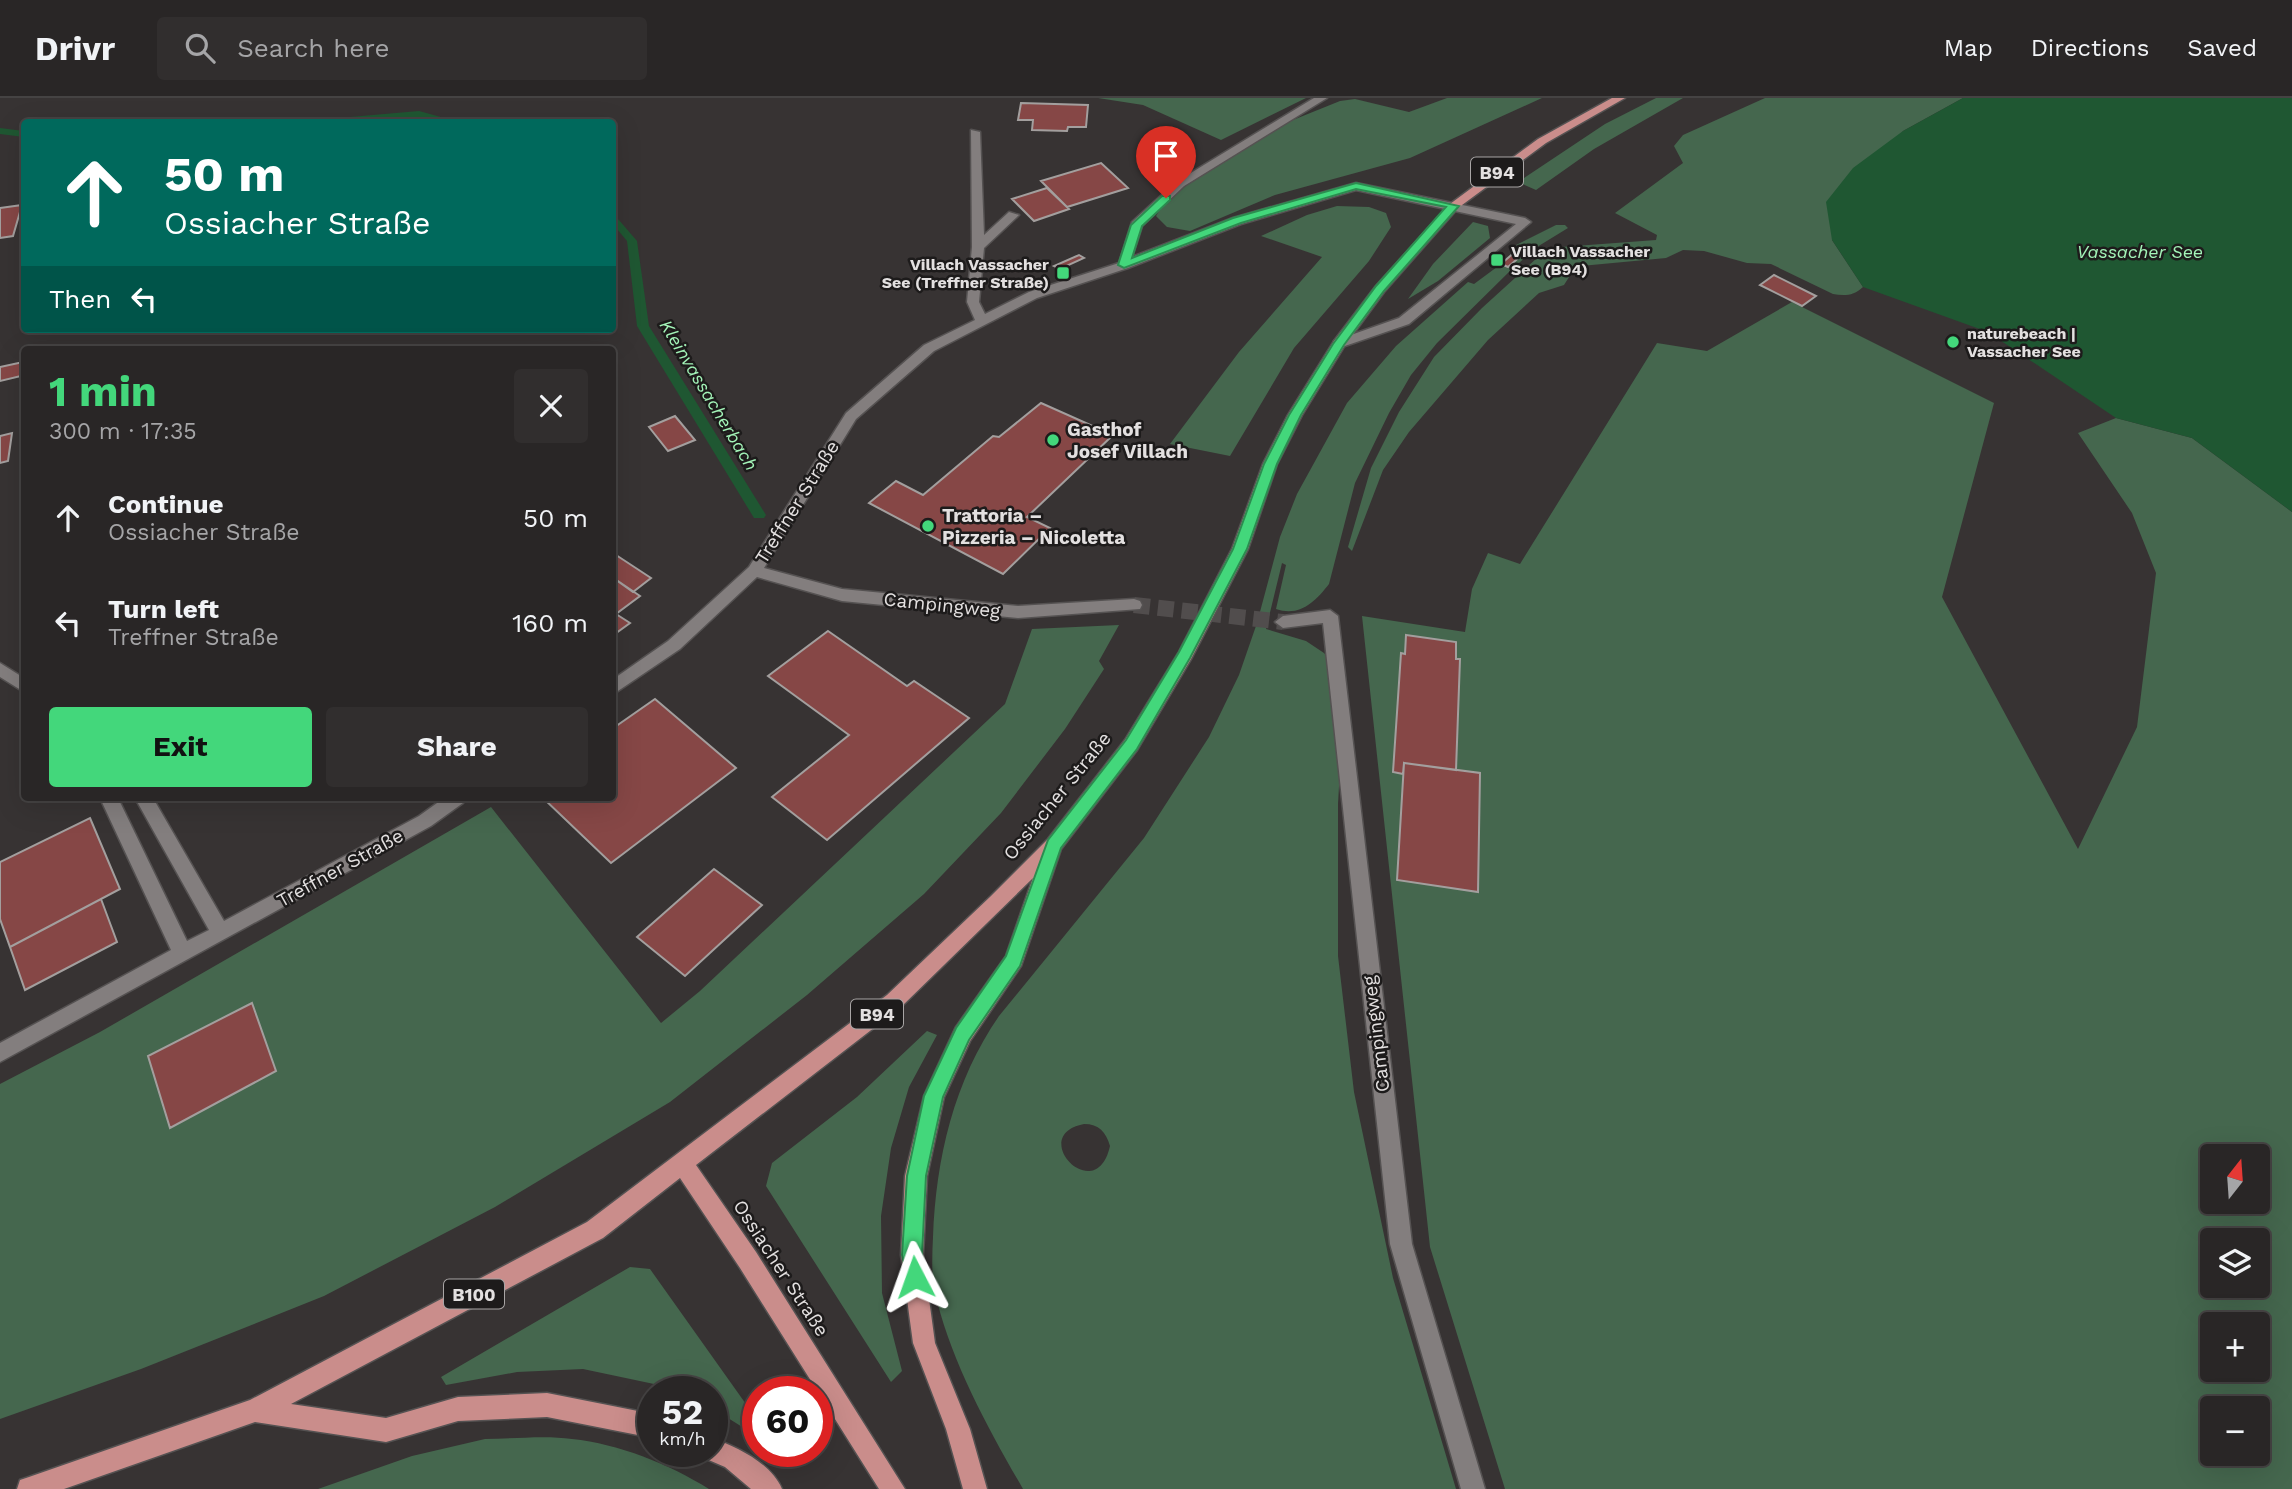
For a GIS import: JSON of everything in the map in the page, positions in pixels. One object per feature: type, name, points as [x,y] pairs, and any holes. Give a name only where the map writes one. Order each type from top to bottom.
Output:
[{"type":"main road","name":"Ossiacher Straße","points":[[893,1489],[748,1260],[682,1163],[894,1001],[1054,845],[1131,745],[1185,654],[1240,549],[1276,452],[1295,415],[1339,344],[1380,289],[1454,206],[1542,141],[1620,98]]},
{"type":"main road","name":"B94","points":[[975,1489],[958,1429],[924,1343],[912,1255],[916,1176],[934,1096],[963,1034],[1014,960],[1054,845]]},
{"type":"main road","name":"B100","points":[[29,1489],[255,1410],[595,1230],[682,1163]]},
{"type":"main road","name":"B100","points":[[255,1410],[386,1430],[458,1409],[547,1405],[637,1423]]},
{"type":"main road","points":[[728,1456],[770,1489]]},
{"type":"street","points":[[1124,265],[1136,225],[1180,184],[1322,98]]},
{"type":"street","points":[[975,132],[978,247],[973,302],[982,321]]},
{"type":"street","name":"Treffner Straße","points":[[616,686],[674,645],[754,571],[851,416],[929,348],[1033,295],[1124,265],[1237,221],[1356,186],[1525,222],[1404,321],[1339,344]]},
{"type":"street","points":[[978,247],[1013,215]]},
{"type":"street","name":"Campingweg","points":[[754,571],[842,595],[1018,612],[1133,605]]},
{"type":"street","name":"Campingweg","points":[[1283,622],[1330,616],[1401,1244],[1473,1489]]},
{"type":"street","points":[[0,669],[21,684]]},
{"type":"street","points":[[109,801],[183,954]]},
{"type":"street","points":[[146,801],[220,934]]},
{"type":"street","name":"Treffner Straße","points":[[0,1053],[425,821],[453,801]]},
{"type":"shaded area","points":[[1098,98],[1306,98],[1221,140],[1143,105]]},
{"type":"shaded area","points":[[1447,98],[1542,98],[1410,158],[1275,195],[1190,231],[1167,227],[1156,216],[1167,198],[1278,126],[1340,101],[1355,99],[1409,112]]},
{"type":"shaded area","points":[[1656,98],[1683,98],[1594,149],[1536,190],[1518,182],[1605,124]]},
{"type":"shaded area","points":[[1765,98],[1963,98],[1903,131],[1832,240],[1863,287],[1849,295],[1833,294],[1771,264],[1747,263],[1704,251],[1683,250],[1666,258],[1581,266],[1571,274],[1564,285],[1539,293],[1488,340],[1409,432],[1383,470],[1352,551],[1348,547],[1371,468],[1399,412],[1434,357],[1482,308],[1548,248],[1656,240],[1657,235],[1615,213],[1683,163],[1674,146],[1683,135]]},
{"type":"shaded area","points":[[1337,206],[1369,207],[1386,213],[1391,227],[1369,261],[1294,348],[1230,456],[1170,444],[1239,352],[1322,257],[1261,236],[1307,215]]},
{"type":"shaded area","points":[[1473,222],[1488,226],[1490,238],[1438,281],[1408,299],[1433,264]]},
{"type":"shaded area","points":[[1556,225],[1565,225],[1568,228],[1537,247],[1511,270],[1437,343],[1411,375],[1355,483],[1329,584],[1318,597],[1300,609],[1276,609],[1286,565],[1282,563],[1266,629],[1306,641],[1324,653],[1331,661],[1344,698],[1338,804],[1338,956],[1354,1092],[1393,1278],[1456,1489],[1023,1489],[985,1421],[963,1374],[944,1326],[934,1285],[932,1269],[938,1178],[950,1121],[959,1094],[983,1041],[999,1016],[1144,838],[1209,737],[1239,675],[1257,623],[1280,537],[1297,494],[1347,403],[1396,346],[1468,282],[1474,284],[1501,264],[1508,267],[1523,254],[1516,251],[1521,248],[1516,245]],"holes":[[[1084,1124],[1094,1125],[1101,1130],[1110,1146],[1102,1164],[1092,1171],[1080,1170],[1070,1163],[1063,1152],[1062,1141],[1068,1131]]]},
{"type":"shaded area","points":[[1792,302],[1994,403],[1942,597],[2078,849],[2137,727],[2156,573],[2132,513],[2078,433],[2116,418],[2192,438],[2292,512],[2292,1489],[1505,1489],[1430,1247],[1362,616],[1465,632],[1472,589],[1488,553],[1520,564],[1657,343],[1707,351]]},
{"type":"shaded area","points":[[1119,625],[1099,661],[1104,669],[1065,729],[1001,813],[924,894],[807,995],[670,1102],[495,1207],[324,1296],[141,1369],[0,1419],[0,1084],[100,1032],[491,807],[661,1023],[700,991],[1005,704],[1032,629]]},
{"type":"shaded area","points":[[927,1031],[937,1035],[909,1087],[891,1148],[881,1216],[882,1293],[902,1371],[891,1382],[766,1186],[772,1163],[857,1097]]},
{"type":"shaded area","points":[[630,1267],[650,1269],[726,1376],[637,1376],[637,1380],[583,1369],[517,1372],[446,1385],[441,1377]]},
{"type":"shaded area","points":[[728,1379],[742,1398],[742,1427],[728,1418]]},
{"type":"shaded area","points":[[561,1438],[625,1450],[637,1455],[637,1467],[667,1467],[709,1489],[318,1489],[412,1456],[485,1439]]},
{"type":"water","name":"Vassacher See","points":[[1963,98],[2292,98],[2292,512],[2192,438],[2116,418],[1988,332],[1863,287],[1832,240],[1826,202],[1853,168],[1903,131]]},
{"type":"building","points":[[1021,103],[1088,105],[1086,127],[1068,127],[1067,131],[1032,130],[1033,120],[1018,120]]},
{"type":"building","points":[[1101,163],[1128,188],[1067,207],[1041,181]]},
{"type":"building","points":[[1047,188],[1069,209],[1034,221],[1012,199]]},
{"type":"building","points":[[21,205],[13,236],[0,238],[0,208]]},
{"type":"building","points":[[1516,251],[1523,254],[1508,267],[1501,264]]},
{"type":"building","points":[[1079,255],[1084,258],[1060,269],[1054,266]]},
{"type":"building","points":[[1774,275],[1816,296],[1802,306],[1760,285]]},
{"type":"building","points":[[21,362],[21,376],[0,381],[0,367]]},
{"type":"building","points":[[1041,403],[1113,435],[1027,517],[1050,528],[1003,574],[869,503],[896,481],[923,495],[993,436],[999,437]]},
{"type":"building","points":[[675,416],[695,440],[668,451],[649,427]]},
{"type":"building","points":[[12,433],[8,461],[0,463],[0,436]]},
{"type":"building","points":[[616,555],[651,578],[633,592],[616,580]]},
{"type":"building","points":[[616,580],[640,596],[616,614]]},
{"type":"building","points":[[616,614],[630,623],[616,633]]},
{"type":"building","points":[[828,631],[907,686],[914,681],[969,718],[827,840],[772,797],[849,735],[768,676]]},
{"type":"building","points":[[1406,635],[1456,642],[1456,659],[1460,659],[1456,770],[1404,763],[1403,774],[1393,772],[1401,653],[1405,654]]},
{"type":"building","points":[[655,699],[736,768],[611,863],[546,801],[616,801],[616,726]]},
{"type":"building","points":[[1404,763],[1480,773],[1478,892],[1397,880]]},
{"type":"building","points":[[90,818],[120,889],[10,947],[0,919],[0,862]]},
{"type":"building","points":[[714,869],[762,905],[685,976],[637,937]]},
{"type":"building","points":[[101,899],[117,942],[25,990],[10,947]]},
{"type":"building","points":[[252,1003],[276,1071],[170,1128],[148,1056]]},
{"type":"waterway","name":"Kleinvassacherbach","points":[[362,119],[419,114],[441,119]]},
{"type":"waterway","name":"Kleinvassacherbach","points":[[0,131],[21,134]]},
{"type":"waterway","name":"Kleinvassacherbach","points":[[616,220],[632,241],[643,326],[759,515]]},
{"type":"tunnel","points":[[1134,605],[1283,622]]},
{"type":"place","name":"Villach Vassacher See (B94)","points":[[1497,260]]},
{"type":"place","name":"Villach Vassacher See (Treffner Straße)","points":[[1063,273]]},
{"type":"place","name":"naturebeach | Vassacher See","points":[[1953,342]]},
{"type":"place","name":"Gasthof Josef Villach","points":[[1053,440]]},
{"type":"place","name":"Trattoria – Pizzeria – Nicoletta","points":[[928,526]]},
{"type":"route","points":[[915,1277],[912,1255],[916,1176],[934,1096],[963,1034],[1014,960],[1054,845],[1131,745],[1185,654],[1240,549],[1270,464],[1295,415],[1339,344],[1380,289],[1454,206],[1356,186],[1237,221],[1124,265],[1136,225],[1166,198]]}]
